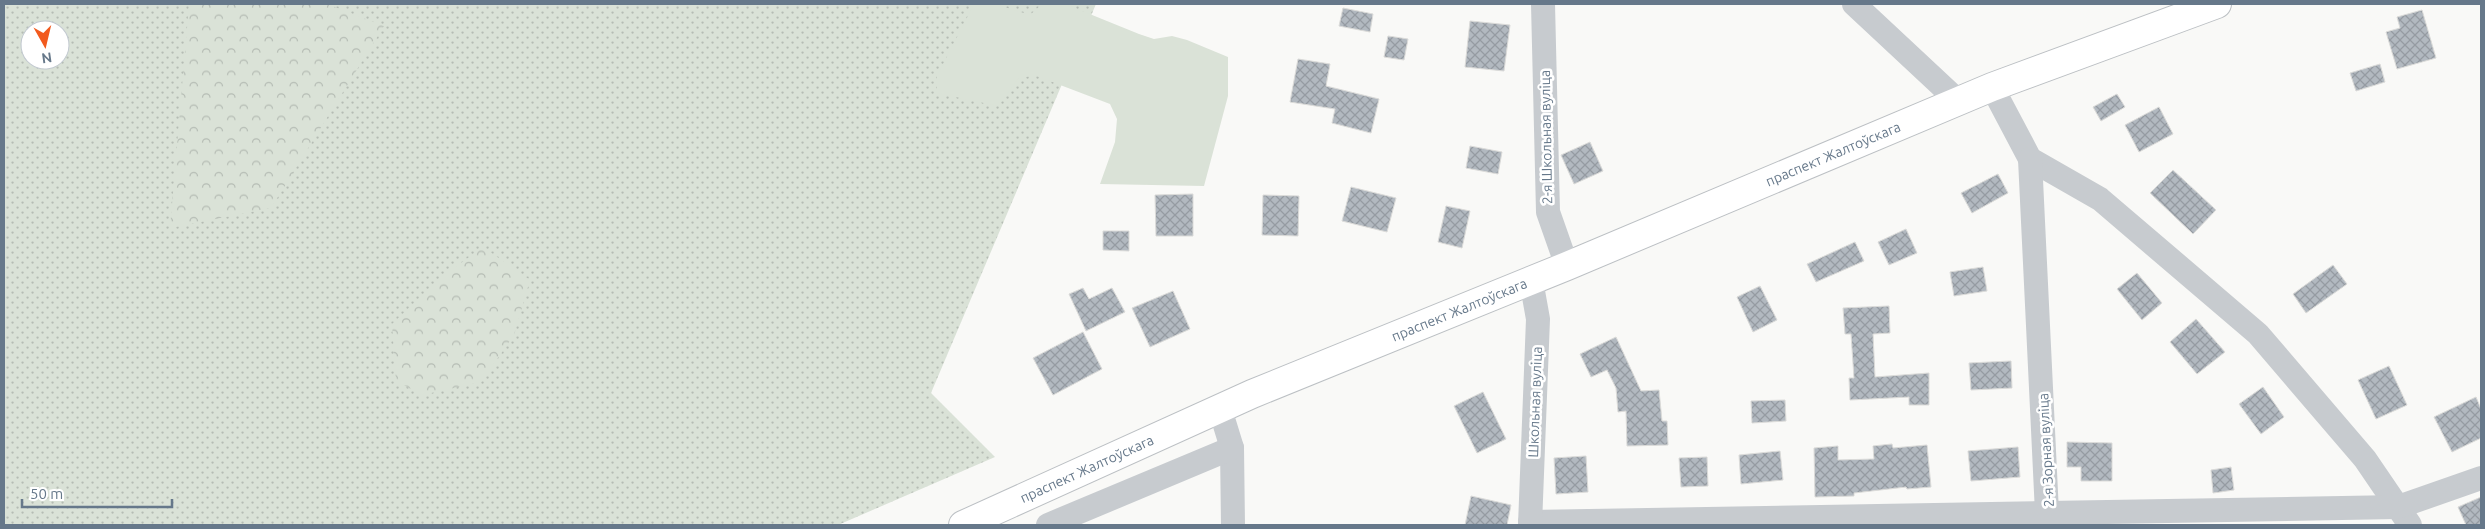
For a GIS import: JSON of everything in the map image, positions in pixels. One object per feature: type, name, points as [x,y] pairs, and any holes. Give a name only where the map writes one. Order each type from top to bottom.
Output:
[{"type":"main road","name":"праспект Жалтоўскага","points":[[964,525],[1220,409],[1567,266],[1958,101],[2217,4]]},
{"type":"street","name":"2-я Школьная вуліца","points":[[1543,4],[1548,212],[1567,266]]},
{"type":"street","points":[[1854,4],[1958,101]]},
{"type":"street","name":"2-я Зорная вуліца","points":[[1992,87],[2030,159],[2047,513],[2404,516],[2481,478]]},
{"type":"street","points":[[2030,159],[2100,200],[2258,334],[2365,459],[2404,516]]},
{"type":"street","name":"Школьная вуліца","points":[[1530,523],[1538,319],[1531,280]]},
{"type":"street","points":[[1220,409],[1232,448],[1233,525]]},
{"type":"street","points":[[1048,525],[1232,448]]},
{"type":"street","points":[[1530,523],[2047,513]]},
{"type":"green space","points":[[4,4],[1096,4],[931,393],[995,457],[838,525],[4,525]]},
{"type":"green space","points":[[189,4],[327,4],[384,26],[271,208],[170,228]]},
{"type":"green space","points":[[974,4],[995,4],[1030,15],[1042,4],[1065,4],[1154,39],[1172,36],[1187,40],[1228,57],[1228,96],[1204,186],[1100,184],[1115,142],[1117,119],[1110,104],[1034,75],[1018,79],[998,106],[937,93],[937,76]]},
{"type":"green space","points":[[483,247],[530,280],[514,335],[481,382],[422,395],[396,381],[392,324],[443,276]]},
{"type":"building","points":[[1343,8],[1373,14],[1370,32],[1339,26]]},
{"type":"building","points":[[2422,10],[2436,58],[2397,69],[2386,32],[2400,28],[2397,17]]},
{"type":"building","points":[[1470,21],[1510,25],[1504,71],[1465,67]]},
{"type":"building","points":[[1388,36],[1408,39],[1404,60],[1384,57]]},
{"type":"building","points":[[1298,59],[1330,64],[1326,86],[1379,99],[1371,133],[1332,123],[1335,109],[1290,102]]},
{"type":"building","points":[[2380,64],[2385,82],[2356,91],[2350,73]]},
{"type":"building","points":[[2117,94],[2125,107],[2101,121],[2093,107]]},
{"type":"building","points":[[2159,107],[2173,134],[2139,152],[2125,125]]},
{"type":"building","points":[[1590,142],[1603,171],[1574,184],[1561,155]]},
{"type":"building","points":[[1470,146],[1502,152],[1498,174],[1466,168]]},
{"type":"building","points":[[2173,170],[2216,210],[2193,234],[2150,193]]},
{"type":"building","points":[[1998,174],[2008,193],[1972,213],[1961,193]]},
{"type":"building","points":[[1351,187],[1396,198],[1387,232],[1342,221]]},
{"type":"building","points":[[1193,194],[1193,236],[1156,236],[1155,195]]},
{"type":"building","points":[[1263,195],[1299,196],[1298,236],[1262,235]]},
{"type":"building","points":[[1446,206],[1470,211],[1462,248],[1438,242]]},
{"type":"building","points":[[1906,229],[1917,253],[1889,265],[1878,242]]},
{"type":"building","points":[[1103,231],[1129,231],[1129,251],[1103,250]]},
{"type":"building","points":[[1855,242],[1864,261],[1816,282],[1807,264]]},
{"type":"building","points":[[2333,265],[2347,284],[2306,313],[2293,294]]},
{"type":"building","points":[[1983,267],[1987,291],[1954,296],[1950,272]]},
{"type":"building","points":[[2137,273],[2162,303],[2142,320],[2117,289]]},
{"type":"building","points":[[1760,286],[1777,320],[1753,332],[1737,297]]},
{"type":"building","points":[[1083,288],[1089,299],[1112,288],[1125,312],[1086,331],[1069,294]]},
{"type":"building","points":[[1173,291],[1190,329],[1150,347],[1132,308]]},
{"type":"building","points":[[1889,306],[1890,333],[1873,334],[1875,377],[1929,373],[1929,405],[1909,405],[1909,397],[1850,400],[1849,378],[1854,378],[1851,334],[1845,334],[1843,308]]},
{"type":"building","points":[[2196,319],[2225,352],[2197,374],[2170,342]]},
{"type":"building","points":[[1083,332],[1102,369],[1053,395],[1033,358]]},
{"type":"building","points":[[1616,337],[1641,391],[1659,390],[1662,421],[1667,421],[1668,445],[1627,446],[1626,411],[1618,412],[1616,388],[1607,370],[1591,377],[1580,354]]},
{"type":"building","points":[[2011,361],[2012,388],[1971,390],[1969,363]]},
{"type":"building","points":[[2389,366],[2407,405],[2376,419],[2358,380]]},
{"type":"building","points":[[2263,387],[2284,417],[2261,434],[2239,404]]},
{"type":"building","points":[[1483,392],[1506,439],[1477,453],[1454,406]]},
{"type":"building","points":[[2476,397],[2481,409],[2481,438],[2452,452],[2434,417]]},
{"type":"building","points":[[1785,400],[1786,421],[1752,423],[1751,401]]},
{"type":"building","points":[[2067,442],[2112,443],[2112,481],[2081,481],[2081,467],[2067,467]]},
{"type":"building","points":[[1892,444],[1893,448],[1927,445],[1931,487],[1907,489],[1906,487],[1854,493],[1854,496],[1815,497],[1814,448],[1838,446],[1838,460],[1874,459],[1873,446]]},
{"type":"building","points":[[2018,447],[2020,477],[1971,481],[1968,451]]},
{"type":"building","points":[[1780,451],[1783,480],[1741,484],[1739,455]]},
{"type":"building","points":[[1586,456],[1588,492],[1556,494],[1554,458]]},
{"type":"building","points":[[1707,457],[1708,486],[1681,487],[1679,458]]},
{"type":"building","points":[[2231,467],[2234,490],[2213,493],[2211,470]]},
{"type":"building","points":[[1471,496],[1511,505],[1507,525],[1465,525]]},
{"type":"building","points":[[2481,497],[2481,525],[2466,525],[2458,507]]}]
